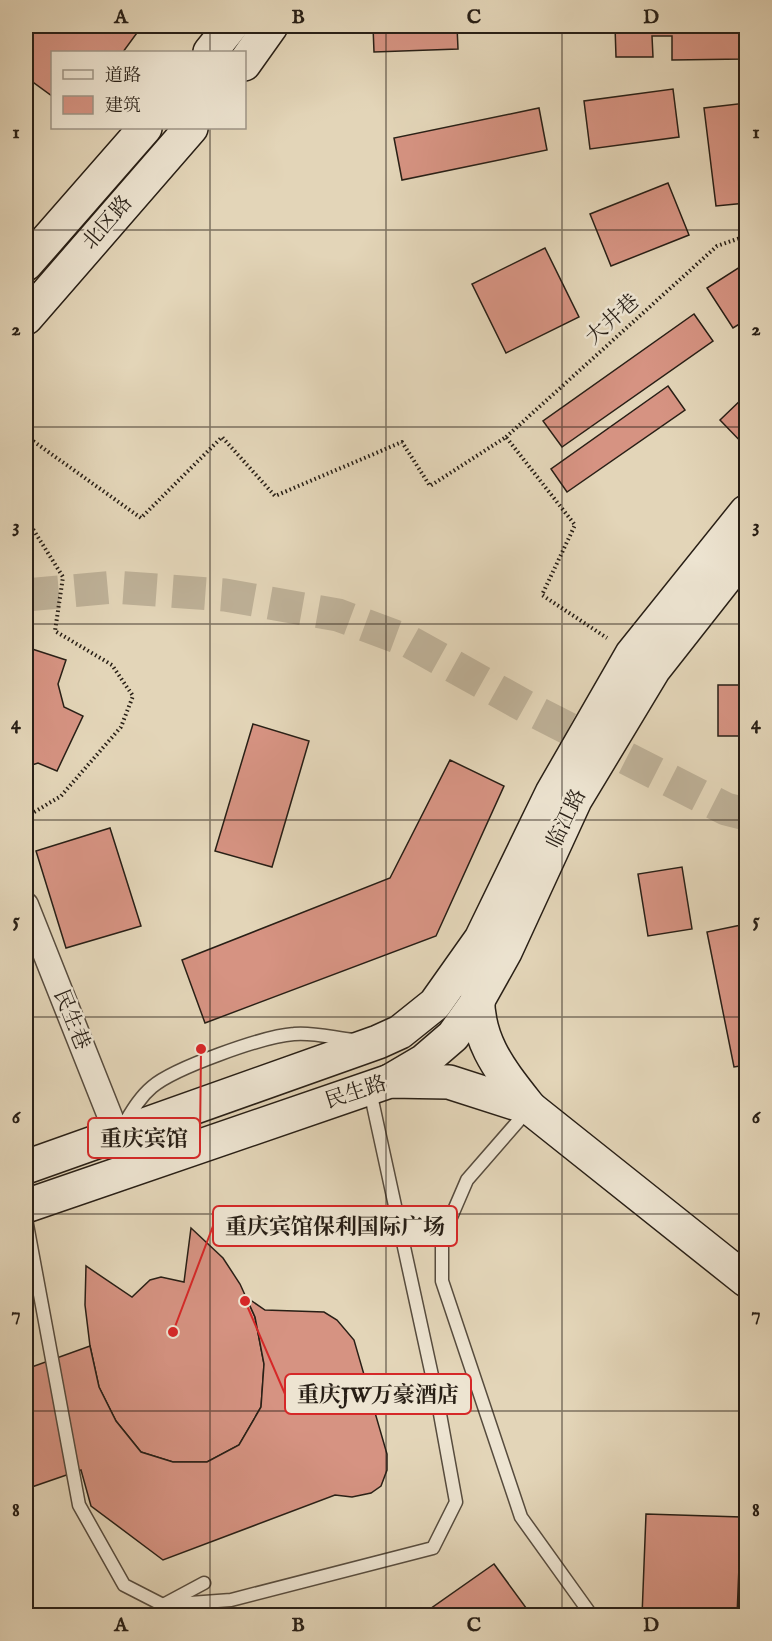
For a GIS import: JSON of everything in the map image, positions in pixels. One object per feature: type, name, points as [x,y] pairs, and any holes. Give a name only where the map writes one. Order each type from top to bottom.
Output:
[{"type":"main road","points":[[211,51],[231,26]]},
{"type":"main road","points":[[246,61],[271,26]]},
{"type":"main road","name":"北区路","points":[[26,264],[144,129]]},
{"type":"main road","name":"北区路","points":[[26,318],[190,129]]},
{"type":"main road","name":"临江路","points":[[481,939],[552,793],[632,654],[747,512]]},
{"type":"main road","name":"临江路","points":[[380,1084],[424,1061],[453,1036],[477,1002],[505,951],[575,800],[648,679],[747,552]]},
{"type":"main road","points":[[481,939],[477,1002],[486,1046],[502,1073],[530,1108]]},
{"type":"main road","name":"民生路","points":[[26,1167],[378,1042],[400,1032],[435,1004],[481,939]]},
{"type":"main road","name":"民生路","points":[[26,1206],[380,1084],[448,1082],[530,1108],[747,1280]]},
{"type":"street","name":"民生巷","points":[[26,905],[117,1134]]},
{"type":"lane","points":[[26,1219],[80,1504],[124,1585],[163,1605],[231,1600],[434,1548],[456,1502],[380,1084]]},
{"type":"lane","points":[[530,1108],[467,1180],[442,1238],[442,1281],[521,1517],[592,1616]]},
{"type":"lane","points":[[163,1605],[204,1583]]},
{"type":"path","name":"大井巷","points":[[26,436],[141,518],[222,437],[275,496],[402,442],[430,486],[506,437],[717,246],[747,236]]},
{"type":"path","points":[[506,437],[575,525],[542,595],[632,654]]},
{"type":"path","points":[[26,518],[63,577],[55,631],[112,665],[133,696],[121,727],[61,796],[26,817]]},
{"type":"building","points":[[26,26],[142,26],[124,51],[51,51],[51,95],[26,77]]},
{"type":"building","points":[[373,26],[457,26],[458,49],[374,52]]},
{"type":"building","points":[[615,26],[744,26],[744,59],[672,60],[672,36],[652,36],[653,57],[616,57]]},
{"type":"building","points":[[673,89],[679,137],[590,149],[584,101]]},
{"type":"building","points":[[746,103],[746,203],[716,206],[704,108]]},
{"type":"building","points":[[539,108],[547,150],[402,180],[394,138]]},
{"type":"building","points":[[668,183],[689,235],[611,266],[590,214]]},
{"type":"building","points":[[545,248],[579,317],[506,353],[472,284]]},
{"type":"building","points":[[746,263],[746,320],[733,328],[707,288]]},
{"type":"building","points":[[694,314],[713,341],[562,447],[543,421]]},
{"type":"building","points":[[668,386],[685,410],[567,492],[551,469]]},
{"type":"building","points":[[746,395],[746,447],[720,420]]},
{"type":"building","points":[[26,647],[66,660],[58,684],[64,707],[83,716],[57,771],[38,763],[26,767]]},
{"type":"building","points":[[718,685],[746,685],[746,736],[718,736]]},
{"type":"building","points":[[253,724],[309,741],[272,867],[215,851]]},
{"type":"building","points":[[450,760],[504,786],[436,936],[205,1023],[182,960],[390,878]]},
{"type":"building","points":[[110,828],[141,926],[66,948],[36,851]]},
{"type":"building","points":[[682,867],[692,929],[648,936],[638,874]]},
{"type":"building","points":[[746,924],[746,1065],[734,1067],[707,932]]},
{"type":"building","points":[[191,1228],[223,1258],[240,1284],[255,1317],[264,1364],[261,1407],[239,1445],[207,1462],[173,1462],[141,1452],[116,1421],[99,1387],[90,1346],[85,1305],[86,1266],[132,1297],[150,1280],[161,1277],[184,1282]]},
{"type":"building","points":[[246,1297],[265,1310],[324,1312],[337,1320],[354,1340],[387,1454],[387,1470],[381,1486],[371,1493],[352,1497],[335,1495],[163,1560],[91,1506],[81,1470],[26,1489],[26,1369],[90,1346],[99,1387],[116,1421],[141,1452],[173,1462],[207,1462],[239,1445],[261,1407],[264,1364],[255,1317]]},
{"type":"building","points":[[26,1489],[33,1506],[26,1509]]},
{"type":"building","points":[[646,1514],[741,1517],[737,1616],[642,1616]]},
{"type":"building","points":[[494,1564],[532,1616],[435,1616],[430,1609]]},
{"type":"tunnel","points":[[26,595],[114,587],[225,595],[338,615],[408,641],[530,709],[726,809],[746,814]]},
{"type":"place","name":"重庆宾馆","points":[[201,1049]]},
{"type":"place","name":"重庆JW万豪酒店","points":[[245,1301]]},
{"type":"place","name":"重庆宾馆保利国际广场","points":[[173,1332]]}]
